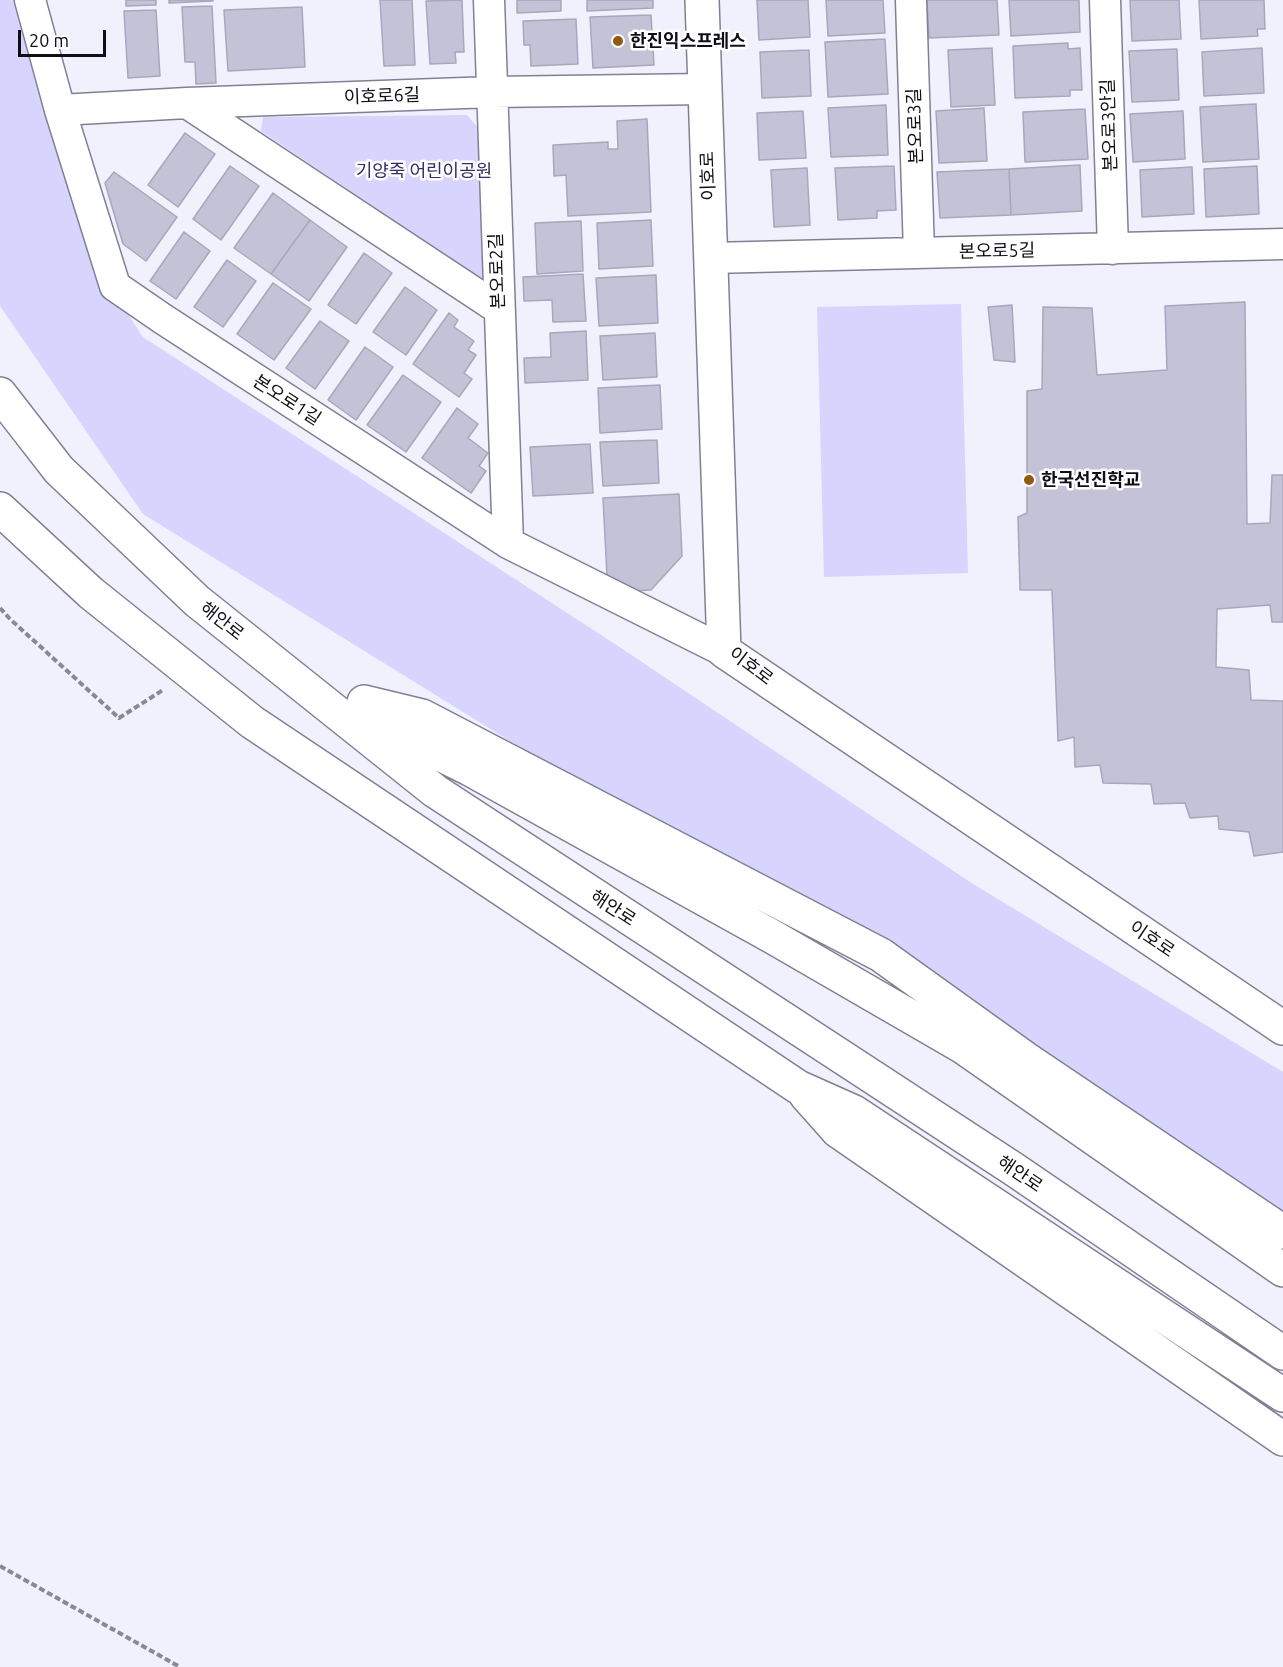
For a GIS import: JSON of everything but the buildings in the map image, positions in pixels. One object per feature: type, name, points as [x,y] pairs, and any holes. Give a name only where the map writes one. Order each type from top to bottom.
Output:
[{"type":"main road","name":"이호로","points":[[702,0],[724,651],[1283,1028]]},
{"type":"main road","name":"해안로","points":[[0,394],[59,470],[197,600],[435,791],[1014,1170],[1283,1353]]},
{"type":"main road","points":[[0,508],[91,593],[189,674],[252,722],[798,1087],[854,1112],[1283,1395]]},
{"type":"main road","points":[[307,688],[422,716],[881,955],[1026,1059],[1283,1232]]},
{"type":"main road","points":[[307,688],[470,769],[762,931],[963,1047],[1283,1270]]},
{"type":"main road","points":[[798,1087],[838,1131],[1283,1439]]},
{"type":"street","name":"본오로1길","points":[[30,0],[60,110],[115,286],[508,543],[724,651]]},
{"type":"street","name":"본오로2길","points":[[489,0],[508,543]]},
{"type":"street","name":"본오로3길","points":[[911,0],[919,253]]},
{"type":"street","name":"본오로3안길","points":[[1105,0],[1113,249]]},
{"type":"street","name":"이호로6길","points":[[60,110],[492,92],[705,89]]},
{"type":"street","points":[[187,103],[499,309]]},
{"type":"street","name":"본오로5길","points":[[711,258],[1283,244]]},
{"type":"path","points":[[0,608],[119,718],[189,674]]},
{"type":"path","points":[[0,1566],[180,1667]]},
{"type":"green space","points":[[0,0],[25,0],[102,275],[143,337],[621,648],[973,884],[1283,1072],[1283,1213],[623,811],[143,514],[0,306]]},
{"type":"green space","name":"기양죽 어린이공원","points":[[467,115],[479,129],[484,276],[480,278],[261,131],[263,117]]},
{"type":"green space","points":[[961,304],[968,573],[824,577],[817,307]]},
{"type":"place","name":"한진익스프레스","points":[[618,41]]},
{"type":"place","name":"한국선진학교","points":[[1029,480]]}]
